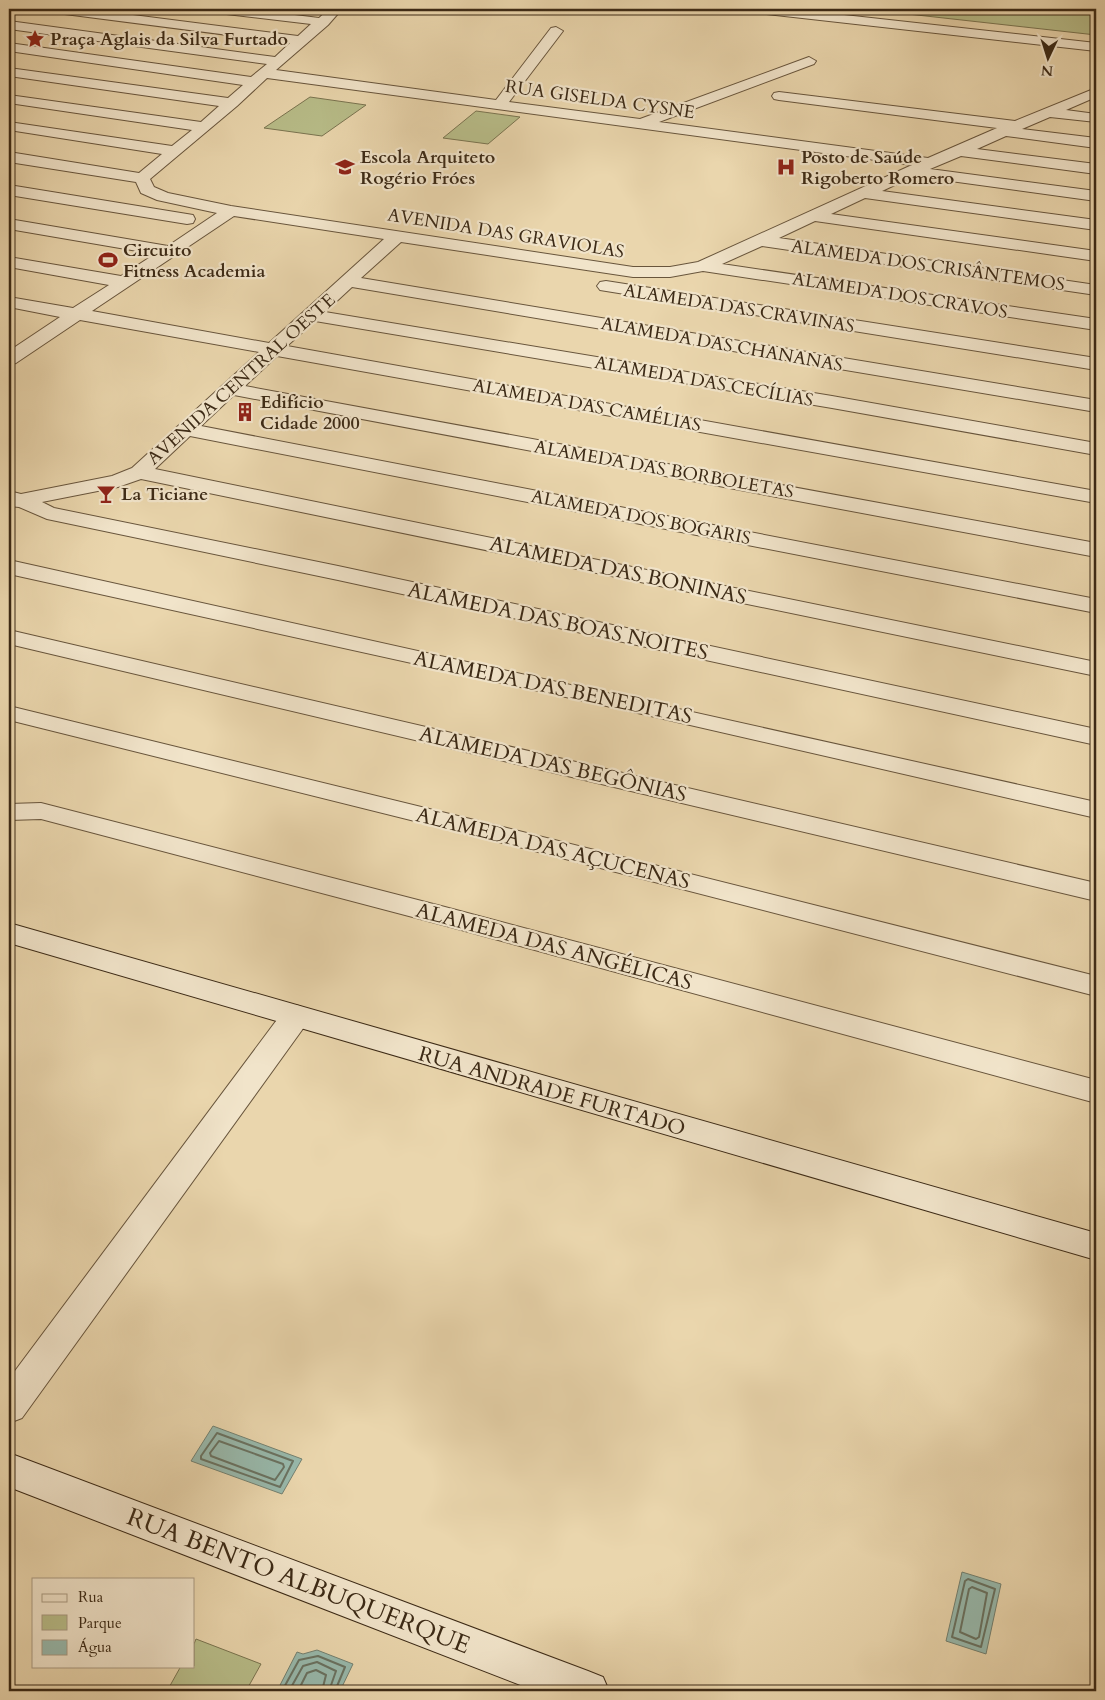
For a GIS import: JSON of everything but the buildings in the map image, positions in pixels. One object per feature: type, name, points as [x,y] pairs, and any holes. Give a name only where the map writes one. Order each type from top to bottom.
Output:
[{"type":"street","points":[[57,9],[301,40]]},
{"type":"street","points":[[218,9],[323,22]]},
{"type":"street","points":[[9,157],[142,178],[232,103],[336,9]]},
{"type":"street","points":[[758,9],[1096,47]]},
{"type":"street","points":[[9,25],[277,61]]},
{"type":"street","points":[[500,104],[556,32]]},
{"type":"street","name":"RUA GISELDA CYSNE","points":[[9,47],[500,104],[930,164]]},
{"type":"street","points":[[643,124],[809,62]]},
{"type":"street","points":[[9,72],[232,103]]},
{"type":"street","name":"AVENIDA DAS GRAVIOLAS","points":[[142,178],[147,190],[232,219],[397,236],[633,272],[670,272],[703,266],[1009,128],[1095,93]]},
{"type":"street","points":[[779,96],[1009,128],[1096,143]]},
{"type":"street","points":[[9,98],[204,127]]},
{"type":"street","points":[[1048,112],[1096,118]]},
{"type":"street","points":[[9,126],[174,151]]},
{"type":"street","points":[[961,151],[1096,169]]},
{"type":"street","points":[[912,171],[1096,196]]},
{"type":"street","points":[[9,190],[212,223],[232,219]]},
{"type":"street","points":[[863,193],[1096,226]]},
{"type":"street","points":[[811,216],[1096,256]]},
{"type":"street","points":[[14,352],[77,314],[212,223]]},
{"type":"street","points":[[9,224],[170,251]]},
{"type":"street","name":"AVENIDA CENTRAL OESTE","points":[[13,500],[118,481],[139,472],[232,389],[397,236]]},
{"type":"street","name":"ALAMEDA DOS CRISÂNTEMOS","points":[[759,240],[1096,290]]},
{"type":"street","points":[[360,249],[382,249],[548,276]]},
{"type":"street","points":[[9,262],[124,282]]},
{"type":"street","name":"ALAMEDA DOS CRAVOS","points":[[703,266],[1096,325]]},
{"type":"street","name":"ALAMEDA DAS CHANANAS","points":[[348,281],[1096,406]]},
{"type":"street","name":"ALAMEDA DAS CRAVINAS","points":[[587,283],[1096,364]]},
{"type":"street","name":"ALAMEDA DAS CAMÉLIAS","points":[[9,302],[1096,497]]},
{"type":"street","name":"ALAMEDA DAS CECÍLIAS","points":[[311,315],[1096,449]]},
{"type":"street","name":"ALAMEDA DAS BORBOLETAS","points":[[232,389],[1096,550]]},
{"type":"street","name":"ALAMEDA DOS BOGARIS","points":[[186,429],[1096,606]]},
{"type":"street","name":"ALAMEDA DAS BONINAS","points":[[139,472],[1096,669]]},
{"type":"street","name":"ALAMEDA DAS BOAS NOITES","points":[[13,500],[47,513],[338,573],[1096,738]]},
{"type":"street","name":"ALAMEDA DAS BENEDITAS","points":[[9,567],[629,704],[1096,810]]},
{"type":"street","name":"ALAMEDA DAS BEGÔNIAS","points":[[9,637],[1096,892]]},
{"type":"street","name":"ALAMEDA DAS AÇUCENAS","points":[[9,713],[503,835],[1096,986]]},
{"type":"street","name":"ALAMEDA DAS ANGÉLICAS","points":[[9,812],[41,812],[445,916],[1096,1092]]},
{"type":"street","name":"RUA ANDRADE FURTADO","points":[[9,933],[1096,1248]]},
{"type":"street","points":[[9,1407],[296,1016]]},
{"type":"street","name":"RUA BENTO ALBUQUERQUE","points":[[9,1470],[588,1691]]},
{"type":"green space","points":[[863,9],[1096,9],[1096,35]]},
{"type":"green space","points":[[310,97],[366,105],[322,136],[264,128]]},
{"type":"green space","points":[[476,111],[520,117],[488,144],[443,138]]},
{"type":"green space","points":[[196,1639],[261,1664],[246,1691],[167,1691],[180,1668],[195,1668]]},
{"type":"water","points":[[213,1426],[302,1459],[282,1494],[191,1461]]},
{"type":"water","points":[[962,1572],[1001,1584],[986,1654],[946,1641]]},
{"type":"water","points":[[317,1650],[353,1664],[340,1691],[277,1691],[297,1652],[303,1654]]},
{"type":"place","name":"Praça Aglais da Silva Furtado","points":[[35,39]]},
{"type":"place","name":"Escola Arquiteto Rogério Fróes","points":[[345,167]]},
{"type":"place","name":"Posto de Saúde Rigoberto Romero","points":[[786,167]]},
{"type":"place","name":"Circuito Fitness Academia","points":[[108,260]]},
{"type":"place","name":"Edifício Cidade 2000","points":[[245,412]]},
{"type":"place","name":"La Ticiane","points":[[106,494]]}]
